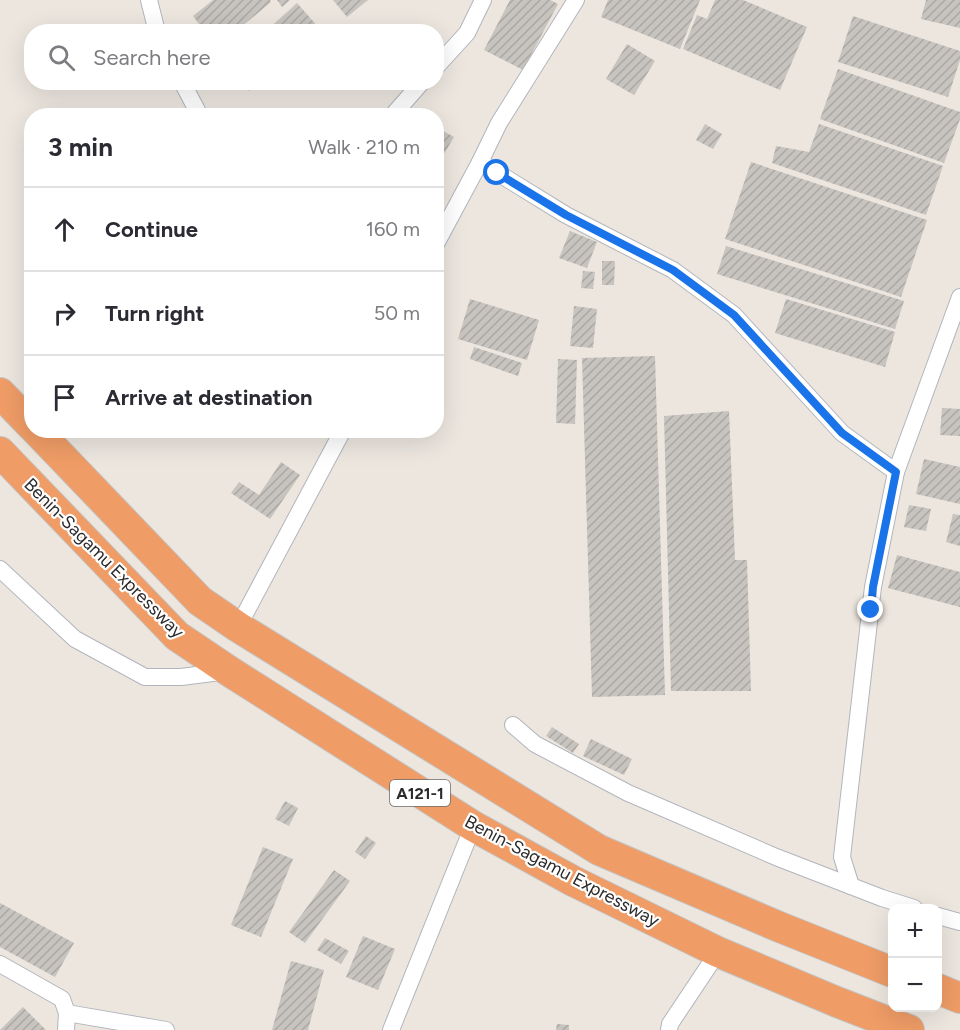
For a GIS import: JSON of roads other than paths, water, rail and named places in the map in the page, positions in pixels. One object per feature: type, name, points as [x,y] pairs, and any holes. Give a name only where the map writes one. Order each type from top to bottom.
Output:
[{"type":"highway","points":[[0,393],[24,418]]},
{"type":"highway","name":"Benin-Sagamu Expressway","points":[[44,438],[200,601],[238,627],[599,850],[888,970]]},
{"type":"highway","name":"Benin-Sagamu Expressway","points":[[0,452],[177,636],[229,671],[473,826],[573,881],[718,952],[909,1030]]},
{"type":"highway","points":[[942,991],[960,998]]},
{"type":"street","points":[[149,0],[155,24]]},
{"type":"street","points":[[444,58],[467,33],[483,0]]},
{"type":"street","points":[[444,229],[499,123],[576,0]]},
{"type":"street","points":[[186,90],[196,108]]},
{"type":"street","points":[[399,108],[415,90]]},
{"type":"street","points":[[480,162],[566,215],[673,270],[734,315],[842,433],[896,472]]},
{"type":"street","points":[[851,886],[842,857],[873,587],[896,472],[960,297]]},
{"type":"street","points":[[238,627],[339,438]]},
{"type":"street","points":[[0,568],[75,639],[145,677],[181,677],[229,671]]},
{"type":"street","points":[[513,725],[535,744],[628,793],[776,857],[899,904]]},
{"type":"street","points":[[391,1030],[473,826]]},
{"type":"street","points":[[942,917],[960,922]]},
{"type":"street","points":[[669,1030],[670,1024],[718,952]]},
{"type":"street","points":[[0,964],[62,999],[67,1022],[166,1030]]}]
